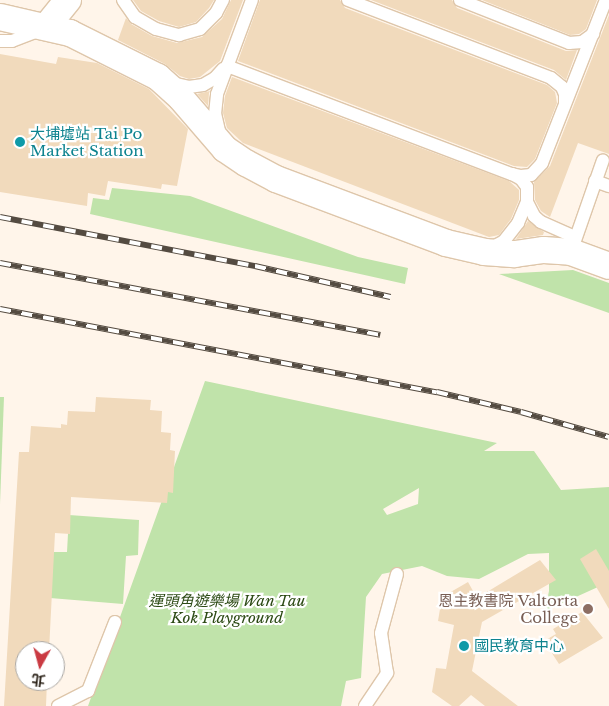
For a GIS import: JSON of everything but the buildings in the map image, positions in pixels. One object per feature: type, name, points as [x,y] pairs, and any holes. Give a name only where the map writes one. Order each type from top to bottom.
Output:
[{"type":"street","points":[[46,27],[68,0]]},
{"type":"street","points":[[0,17],[70,33],[158,77],[181,98],[226,149],[246,164],[276,179],[446,243],[484,252],[515,254],[573,244],[609,250]]},
{"type":"street","points":[[573,244],[609,266]]},
{"type":"lane","points":[[123,0],[135,17],[156,29],[179,35],[200,29],[216,13],[222,0]]},
{"type":"lane","points":[[226,149],[215,114],[217,94],[252,0]]},
{"type":"lane","points":[[348,0],[551,78],[562,87],[565,94],[565,103]]},
{"type":"lane","points":[[460,0],[569,42],[582,42],[593,34]]},
{"type":"lane","points":[[227,66],[521,176],[531,174],[538,169],[606,0]]},
{"type":"lane","points":[[0,41],[12,41],[46,27]]},
{"type":"lane","points":[[158,77],[174,84],[189,87],[203,86],[216,78],[227,66]]},
{"type":"lane","points":[[527,202],[534,216],[573,244],[604,160]]},
{"type":"lane","points":[[484,252],[504,241],[518,223],[527,202],[527,187],[521,179],[512,174]]},
{"type":"lane","points":[[595,181],[609,186]]},
{"type":"lane","points":[[365,706],[387,673],[381,633],[397,574]]},
{"type":"lane","points":[[58,706],[88,691],[115,622]]},
{"type":"green space","points":[[112,188],[190,196],[358,257],[408,268],[405,284],[90,214],[93,198],[109,200]]},
{"type":"green space","points":[[573,270],[609,283],[609,313],[499,274]]},
{"type":"green space","name":"運頭角遊樂場 Wan Tau Kok Playground","points":[[205,381],[497,443],[484,451],[534,451],[561,490],[609,487],[609,582],[545,611],[549,591],[549,553],[528,554],[479,579],[447,576],[422,566],[382,574],[366,597],[361,678],[346,681],[341,706],[88,706]],"holes":[[[419,488],[418,504],[387,515],[383,509]]]},
{"type":"green space","points":[[0,397],[4,397],[0,504]]},
{"type":"green space","points":[[69,515],[139,520],[138,555],[126,556],[123,604],[50,598],[53,552],[67,552]]},
{"type":"railway","points":[[0,217],[255,266],[390,297]]},
{"type":"railway","points":[[0,263],[380,335]]},
{"type":"railway","points":[[0,309],[437,392],[521,412],[609,437]]},
{"type":"place","name":"大埔墟站 Tai Po Market Station","points":[[20,142]]},
{"type":"place","name":"恩主教書院 Valtorta College","points":[[588,609]]},
{"type":"place","name":"國民教育中心","points":[[464,646]]}]
